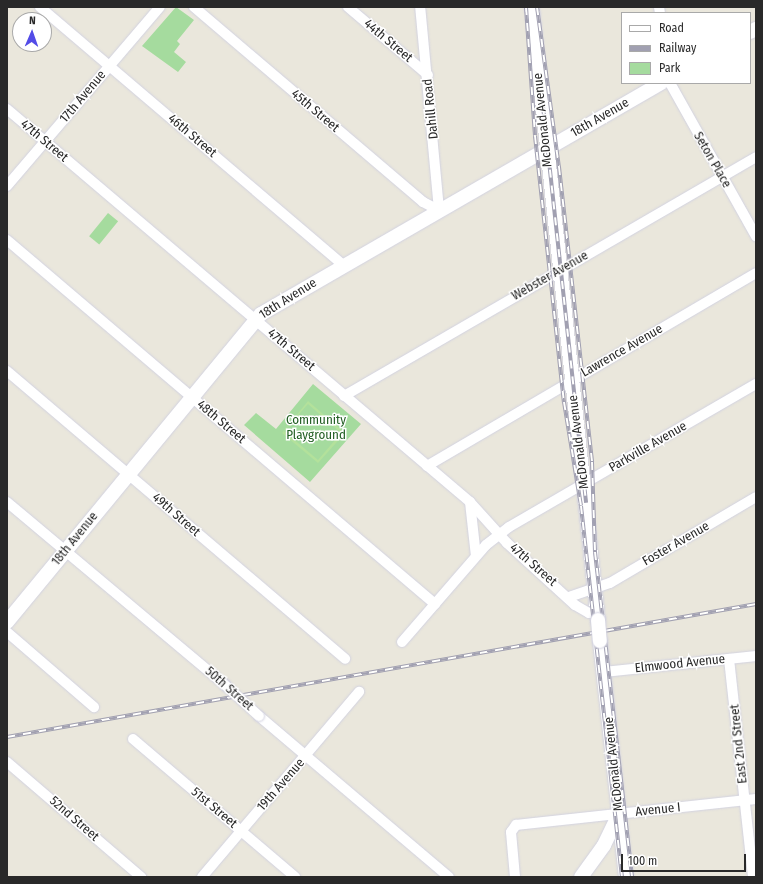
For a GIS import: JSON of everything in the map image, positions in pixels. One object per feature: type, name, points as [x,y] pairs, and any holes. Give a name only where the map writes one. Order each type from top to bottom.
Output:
[{"type":"street","name":"46th Street","points":[[40,7],[343,265]]},
{"type":"street","name":"17th Avenue","points":[[7,186],[160,7]]},
{"type":"street","name":"45th Street","points":[[194,7],[423,202],[439,210]]},
{"type":"street","name":"44th Street","points":[[348,7],[428,74]]},
{"type":"street","name":"Dahill Road","points":[[420,7],[428,74],[439,210]]},
{"type":"street","name":"McDonald Avenue","points":[[532,7],[559,270],[584,484],[626,877]]},
{"type":"street","name":"18th Avenue","points":[[7,622],[255,320],[343,265],[659,84]]},
{"type":"street","name":"Seton Place","points":[[671,84],[756,236]]},
{"type":"street","name":"47th Street","points":[[7,109],[470,502],[499,534],[582,610],[598,616]]},
{"type":"street","name":"Webster Avenue","points":[[344,396],[756,156]]},
{"type":"street","name":"48th Street","points":[[7,240],[435,604]]},
{"type":"street","name":"Lawrence Avenue","points":[[427,466],[756,273]]},
{"type":"street","name":"49th Street","points":[[7,371],[345,660]]},
{"type":"street","name":"Parkville Avenue","points":[[499,534],[756,384]]},
{"type":"street","name":"Foster Avenue","points":[[595,588],[756,498]]},
{"type":"street","name":"50th Street","points":[[7,502],[225,685],[449,877]]},
{"type":"street","points":[[470,502],[476,556]]},
{"type":"street","points":[[402,642],[476,556],[499,534]]},
{"type":"street","name":"47th Street","points":[[569,597],[595,588]]},
{"type":"street","points":[[7,632],[94,707]]},
{"type":"street","name":"Elmwood Avenue","points":[[604,672],[756,656]]},
{"type":"street","name":"East 2nd Street","points":[[729,659],[754,877]]},
{"type":"street","name":"19th Avenue","points":[[202,877],[359,692]]},
{"type":"street","name":"51st Street","points":[[133,739],[295,877]]},
{"type":"street","name":"52nd Street","points":[[7,762],[141,877]]},
{"type":"street","name":"Avenue I","points":[[515,877],[512,828],[619,814],[756,799]]},
{"type":"street","points":[[581,877],[604,845],[619,814]]},
{"type":"green space","points":[[176,7],[194,20],[177,41],[180,44],[174,52],[186,62],[178,72],[142,46]]},
{"type":"green space","points":[[108,213],[118,221],[99,244],[89,236]]},
{"type":"green space","name":"Community Playground","points":[[313,384],[361,424],[310,482],[244,425],[256,413],[276,429]]},
{"type":"green space","points":[[308,401],[345,433],[318,463],[282,433]],"holes":[[[308,404],[341,433],[318,460],[284,431]]]},
{"type":"railway","points":[[526,7],[535,136],[564,402],[581,506],[622,877]]},
{"type":"railway","points":[[537,7],[559,167],[592,462],[595,552],[632,877]]},
{"type":"railway","points":[[543,106],[586,503]]},
{"type":"railway","points":[[7,737],[756,604]]}]
